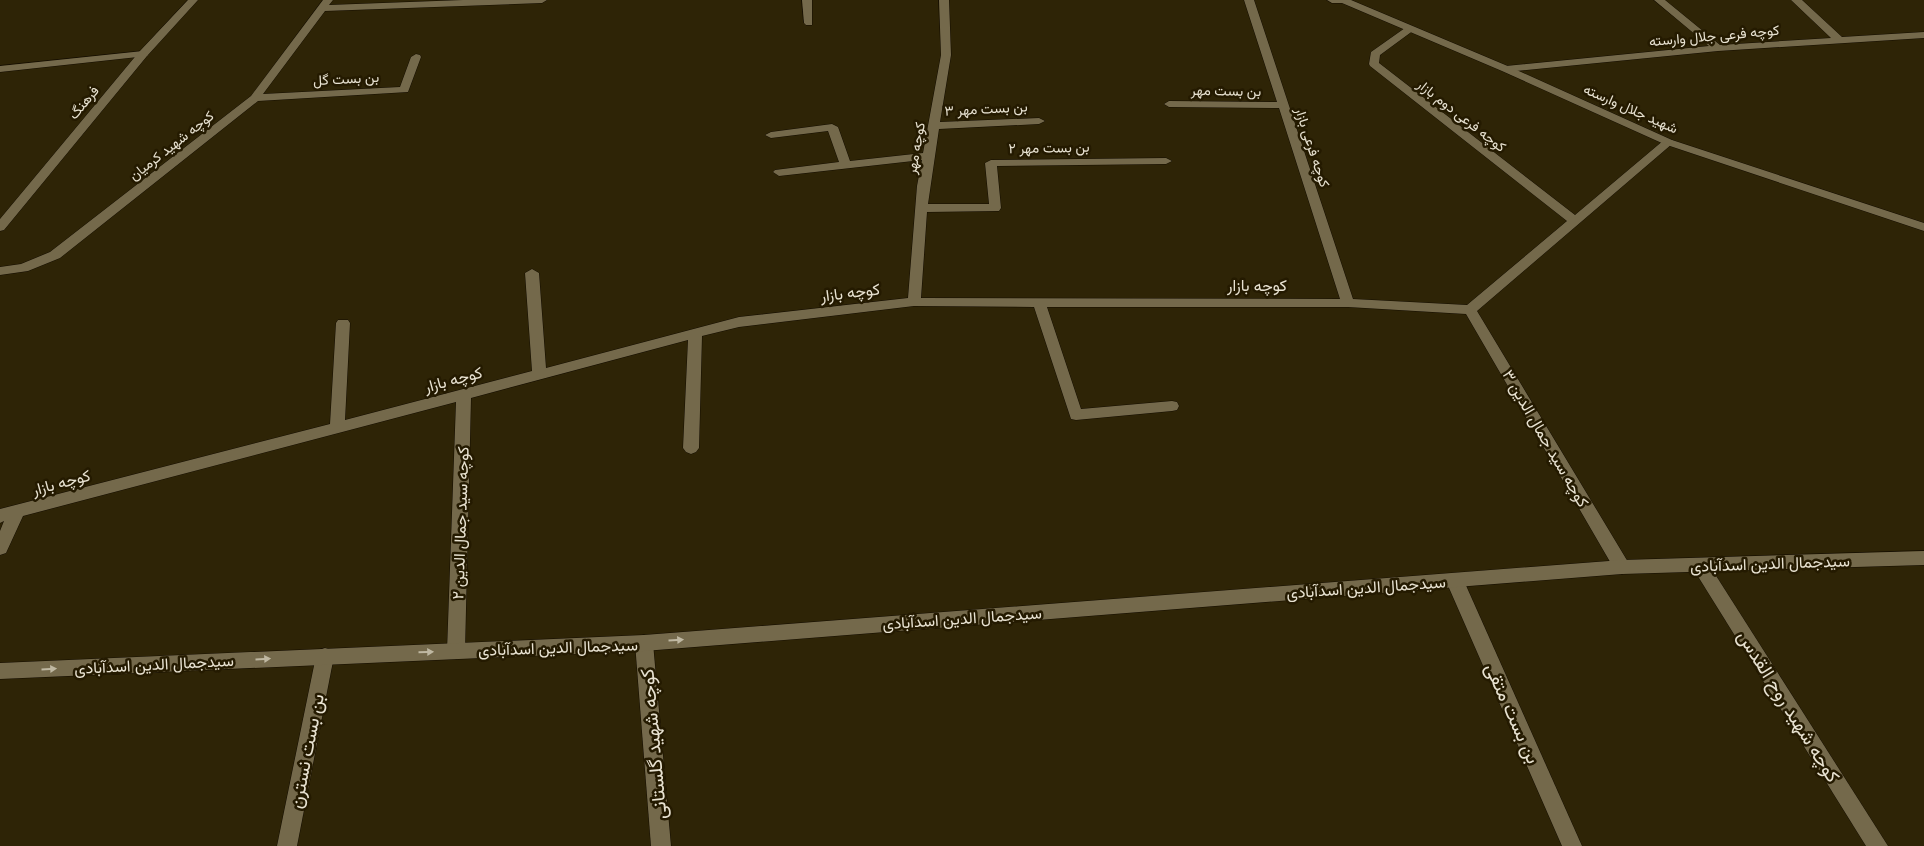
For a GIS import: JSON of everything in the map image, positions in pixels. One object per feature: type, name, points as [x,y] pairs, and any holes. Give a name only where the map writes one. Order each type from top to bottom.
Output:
[{"type":"street","name":"فرهنگ","points":[[0,227],[143,54],[193,0]]},
{"type":"street","points":[[325,4],[542,0]]},
{"type":"street","points":[[807,0],[808,23]]},
{"type":"street","name":"کوچه مهر","points":[[914,302],[921,208],[946,55],[944,0]]},
{"type":"street","name":"کوچه فرعی بازار","points":[[1249,0],[1348,303]]},
{"type":"street","name":"شهید جلال وارسته","points":[[1332,0],[1344,0],[1409,30],[1506,69],[1668,142],[1924,227]]},
{"type":"street","points":[[1659,0],[1718,48]]},
{"type":"street","points":[[1796,0],[1838,39]]},
{"type":"street","name":"کوچه شهید کرمیان","points":[[0,271],[23,268],[55,255],[255,98],[325,4]]},
{"type":"street","name":"کوچه فرعی دوم بازار","points":[[1409,30],[1375,54],[1374,64],[1575,221]]},
{"type":"street","name":"کوچه فرعی جلال وارسته","points":[[1506,69],[1718,48],[1924,35]]},
{"type":"street","points":[[0,69],[143,54]]},
{"type":"street","name":"بن بست گل","points":[[255,98],[404,90],[416,56]]},
{"type":"street","name":"بن بست مهر","points":[[1169,104],[1284,105]]},
{"type":"street","name":"بن بست مهر ۳","points":[[934,126],[1039,120]]},
{"type":"street","points":[[771,135],[832,127],[846,165]]},
{"type":"street","points":[[1470,310],[1668,142]]},
{"type":"street","points":[[779,172],[928,156]]},
{"type":"street","name":"بن بست مهر ۲","points":[[921,208],[995,208],[991,163],[1166,161]]},
{"type":"street","points":[[532,272],[539,374]]},
{"type":"street","name":"کوچه بازار","points":[[0,516],[739,322],[914,302],[1348,303],[1470,310]]},
{"type":"street","points":[[1039,302],[1076,414],[1172,406]]},
{"type":"street","name":"کوچه سید جمال الدین ۳","points":[[1470,310],[1622,567]]},
{"type":"street","points":[[336,428],[343,323]]},
{"type":"street","points":[[691,448],[695,334]]},
{"type":"street","name":"کوچه سید جمال الدین ۲","points":[[456,651],[464,394]]},
{"type":"street","points":[[0,548],[17,512]]},
{"type":"street","name":"سیدجمال الدین اسدآبادی","points":[[0,671],[644,643],[1622,567],[1924,558]]},
{"type":"street","name":"کوچه شهید روح القدس","points":[[1700,565],[1878,846]]},
{"type":"street","name":"بن بست متقی","points":[[1455,580],[1572,846]]},
{"type":"street","name":"کوچه شهید گلستانی","points":[[644,643],[661,846]]},
{"type":"street","name":"بن بست نسترن","points":[[287,846],[325,656]]}]
